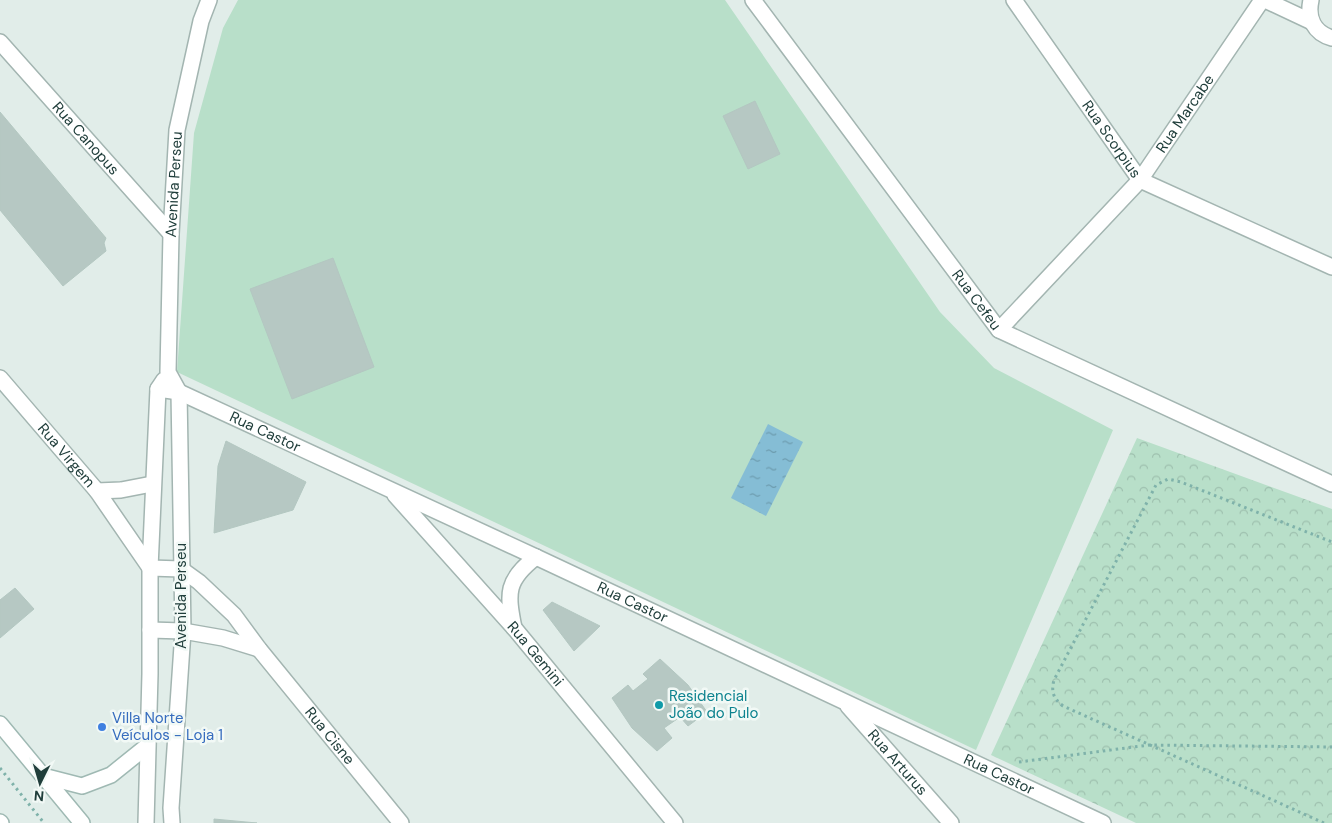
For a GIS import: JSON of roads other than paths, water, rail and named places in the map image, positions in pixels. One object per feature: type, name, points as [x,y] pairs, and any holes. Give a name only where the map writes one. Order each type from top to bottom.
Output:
[{"type":"street","name":"Avenida Perseu","points":[[146,823],[152,484],[158,389],[168,372],[171,234],[177,130],[201,21],[209,0]]},
{"type":"street","name":"Rua Cefeu","points":[[753,0],[999,330],[1332,484]]},
{"type":"street","name":"Rua Scorpius","points":[[1014,0],[1140,180],[1332,267]]},
{"type":"street","name":"Rua Marcabe","points":[[999,330],[1140,180],[1264,0]]},
{"type":"street","points":[[1264,0],[1312,22]]},
{"type":"street","points":[[1312,0],[1310,15],[1312,22],[1323,35],[1332,38]]},
{"type":"street","name":"Rua Canopus","points":[[0,42],[171,234]]},
{"type":"street","name":"Avenida Perseu","points":[[168,372],[179,392],[183,631],[171,808],[172,823]]},
{"type":"street","name":"Rua Virgem","points":[[0,378],[97,491],[120,490],[152,484]]},
{"type":"street","name":"Rua Castor","points":[[158,389],[179,392],[1103,823]]},
{"type":"street","points":[[97,491],[150,568],[181,569]]},
{"type":"street","name":"Rua Gemini","points":[[391,491],[514,629],[675,823]]},
{"type":"street","points":[[514,629],[508,602],[512,583],[520,569],[536,557]]},
{"type":"street","name":"Rua Cisne","points":[[181,569],[199,582],[234,615],[258,649],[402,823]]},
{"type":"street","points":[[150,630],[183,631],[223,638],[258,649]]},
{"type":"street","name":"Rua Arturus","points":[[843,701],[951,823]]},
{"type":"street","points":[[0,724],[82,823]]},
{"type":"street","points":[[43,776],[82,786],[111,775],[147,746]]},
{"type":"water","points":[[768,424],[803,442],[766,516],[731,498]]},
{"type":"place","name":"Residencial João do Pulo","points":[[659,705]]},
{"type":"place","name":"Villa Norte Veículos - Loja 1","points":[[102,727]]}]
